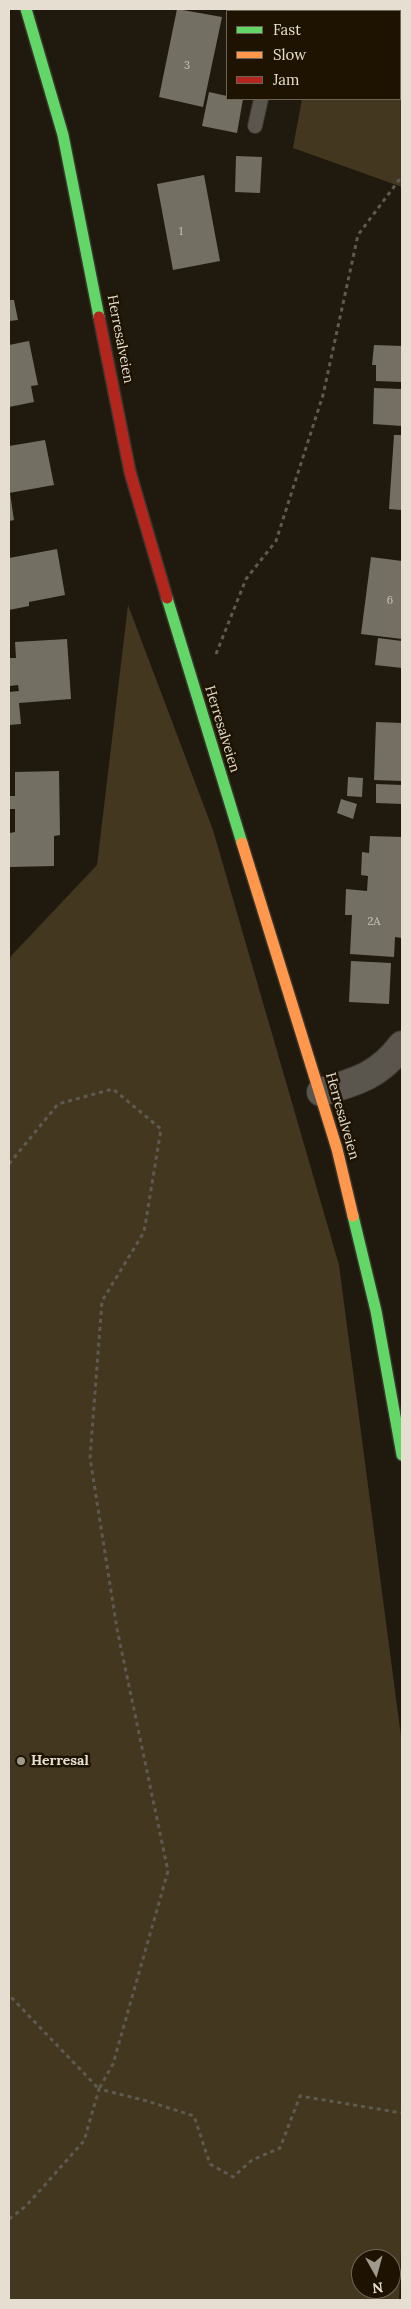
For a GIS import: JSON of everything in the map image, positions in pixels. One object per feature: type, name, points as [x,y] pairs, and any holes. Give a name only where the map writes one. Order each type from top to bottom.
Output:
[{"type":"street","name":"Herresalveien","points":[[28,9],[63,135],[130,472],[197,699],[321,1092],[337,1149],[376,1311],[402,1454]]},
{"type":"street","points":[[321,1092],[362,1080],[392,1058],[402,1045]]},
{"type":"lane","points":[[255,126],[261,100]]},
{"type":"path","points":[[214,660],[246,579],[276,541],[323,395],[358,235],[402,176]]},
{"type":"path","points":[[9,1164],[58,1104],[113,1089],[161,1128],[144,1232],[102,1301],[90,1458],[117,1628],[168,1871],[113,2064],[99,2089],[84,2141],[26,2206],[9,2219]]},
{"type":"path","points":[[9,1995],[99,2089],[147,2101],[194,2116],[210,2164],[233,2177],[252,2160],[280,2148],[300,2096],[402,2113]]},
{"type":"shaded area","points":[[402,9],[402,187],[293,148],[302,100],[401,100],[401,10],[318,10]]},
{"type":"shaded area","points":[[128,605],[213,830],[339,1265],[402,1744],[401,2249],[351,2249],[351,2299],[399,2300],[9,2300],[9,963],[11,956],[97,865]]},
{"type":"building","points":[[177,9],[222,17],[203,107],[159,97]]},
{"type":"building","points":[[209,92],[226,96],[226,100],[243,100],[237,133],[202,126]]},
{"type":"building","points":[[236,156],[262,157],[260,193],[235,192]]},
{"type":"building","points":[[204,175],[220,261],[173,270],[157,184]]},
{"type":"building","points":[[9,300],[14,300],[18,320],[9,321]]},
{"type":"building","points":[[29,341],[38,385],[31,386],[34,402],[9,407],[9,345]]},
{"type":"building","points":[[374,345],[402,346],[402,382],[376,381],[376,365],[372,365]]},
{"type":"building","points":[[374,388],[402,389],[402,426],[373,424]]},
{"type":"building","points":[[394,435],[402,435],[402,510],[389,509]]},
{"type":"building","points":[[45,440],[54,485],[9,493],[9,446]]},
{"type":"building","points":[[9,494],[14,520],[9,521]]},
{"type":"building","points":[[57,549],[65,595],[29,602],[29,606],[9,610],[9,558]]},
{"type":"building","points":[[371,557],[402,561],[402,639],[361,634]]},
{"type":"building","points":[[378,638],[402,641],[402,668],[375,665]]},
{"type":"building","points":[[67,639],[71,699],[19,703],[21,724],[9,725],[9,692],[19,691],[18,685],[10,686],[9,675],[9,658],[16,658],[15,642]]},
{"type":"building","points":[[376,722],[402,723],[402,781],[374,780]]},
{"type":"building","points":[[59,771],[60,835],[54,836],[54,866],[10,867],[10,833],[15,832],[15,809],[9,809],[9,796],[15,796],[15,772]]},
{"type":"building","points":[[348,777],[363,778],[362,797],[347,796]]},
{"type":"building","points":[[376,784],[402,785],[402,804],[376,803]]},
{"type":"building","points":[[341,799],[357,804],[353,819],[337,813]]},
{"type":"building","points":[[370,836],[402,837],[402,938],[395,937],[394,957],[350,954],[352,915],[345,915],[346,889],[367,891],[368,876],[361,875],[362,852],[369,853]]},
{"type":"building","points":[[351,961],[391,963],[389,1004],[349,1002]]},
{"type":"traffic: fast","points":[[26,9],[63,135],[99,317]]},
{"type":"traffic: fast","points":[[167,598],[242,843]]},
{"type":"traffic: fast","points":[[353,1216],[376,1311],[402,1455]]},
{"type":"traffic: slow","points":[[242,843],[337,1149],[353,1216]]},
{"type":"traffic: jam","points":[[99,317],[130,472],[167,598]]},
{"type":"place","name":"Herresal","points":[[21,1761]]}]
